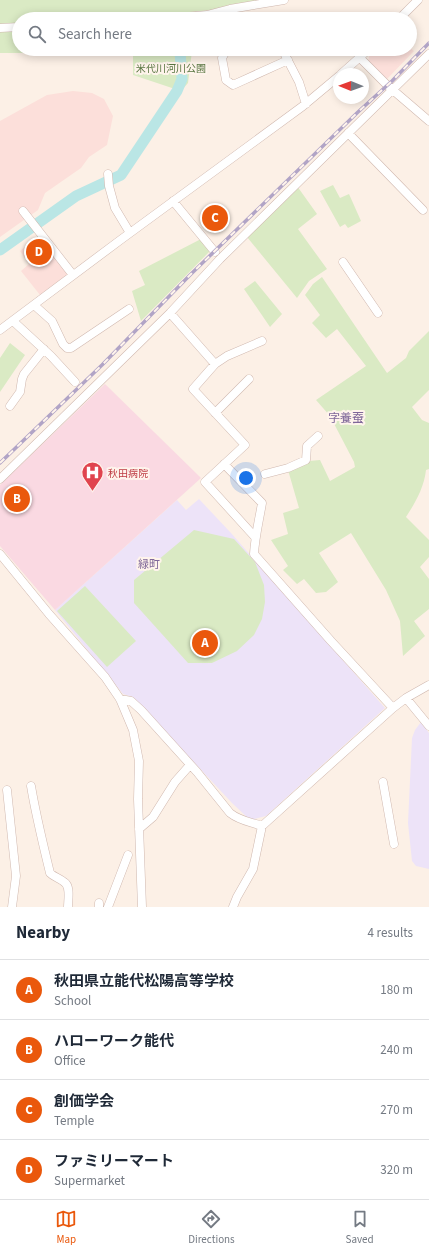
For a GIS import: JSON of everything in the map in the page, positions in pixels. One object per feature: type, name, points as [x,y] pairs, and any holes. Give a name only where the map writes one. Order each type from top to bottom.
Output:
[{"type":"street","points":[[218,12],[284,0]]},
{"type":"street","points":[[406,12],[418,0]]},
{"type":"street","points":[[0,28],[12,27]]},
{"type":"street","points":[[0,479],[170,313],[220,259],[429,54]]},
{"type":"street","points":[[223,56],[222,58],[226,80],[233,84],[288,60]]},
{"type":"street","points":[[286,56],[299,82],[306,104]]},
{"type":"street","points":[[348,68],[360,58],[392,89],[429,121]]},
{"type":"street","points":[[0,330],[306,104],[333,81]]},
{"type":"street","points":[[348,133],[423,210]]},
{"type":"street","points":[[108,174],[109,186],[116,208],[130,233]]},
{"type":"street","points":[[173,201],[214,252]]},
{"type":"street","points":[[24,211],[73,275]]},
{"type":"street","points":[[343,262],[378,313]]},
{"type":"street","points":[[34,305],[52,321],[67,348],[71,348],[129,309]]},
{"type":"street","points":[[170,313],[215,364]]},
{"type":"street","points":[[12,321],[44,349],[75,382]]},
{"type":"street","points":[[255,537],[206,482],[244,445],[193,389],[215,364],[227,356],[262,341]]},
{"type":"street","points":[[10,406],[22,389],[24,374],[44,349]]},
{"type":"street","points":[[215,413],[248,379]]},
{"type":"street","points":[[265,474],[288,468],[306,460],[307,446],[318,436]]},
{"type":"street","points":[[224,464],[262,504],[255,537],[254,554],[393,708]]},
{"type":"street","points":[[0,554],[49,614],[105,677],[120,699],[133,730],[139,761],[138,799],[142,907]]},
{"type":"street","points":[[233,907],[236,897],[253,869],[262,826],[393,708],[429,684]]},
{"type":"street","points":[[406,698],[429,726]]},
{"type":"street","points":[[120,699],[131,700],[142,710],[230,813],[243,820],[262,826]]},
{"type":"street","points":[[139,829],[153,817],[176,782],[190,765]]},
{"type":"street","points":[[383,782],[394,844]]},
{"type":"street","points":[[31,786],[35,812],[50,873],[54,877],[65,882],[68,886],[68,907]]},
{"type":"street","points":[[7,790],[16,876],[12,907]]},
{"type":"street","points":[[108,907],[128,855]]},
{"type":"shaded area","points":[[369,56],[409,56],[387,79],[368,63]]},
{"type":"shaded area","points":[[73,91],[92,93],[104,99],[113,116],[107,145],[89,157],[81,168],[45,193],[38,210],[0,237],[0,121],[47,95]]},
{"type":"shaded area","points":[[38,236],[69,274],[40,295],[21,271],[29,264],[20,251]]},
{"type":"shaded area","name":"秋田病院","points":[[105,384],[201,478],[55,610],[0,546],[0,485]]},
{"type":"shaded area","points":[[199,499],[231,533],[385,708],[266,816],[250,820],[232,803],[133,697],[123,694],[55,610],[177,500],[186,510]]},
{"type":"shaded area","points":[[421,722],[429,733],[429,869],[416,866],[412,861],[408,823],[412,738],[415,730]]},
{"type":"green space","points":[[0,0],[273,0],[233,8],[190,12],[12,12],[12,53],[0,53]]},
{"type":"green space","name":"米代川河川公園","points":[[133,56],[191,56],[188,83],[181,91],[133,75]]},
{"type":"green space","points":[[333,185],[340,198],[349,194],[361,221],[348,228],[345,224],[340,227],[320,191]]},
{"type":"green space","points":[[297,186],[317,214],[298,229],[327,269],[309,281],[297,298],[247,237]]},
{"type":"green space","points":[[201,239],[211,250],[141,321],[132,291],[145,285],[139,271]]},
{"type":"green space","points":[[322,277],[387,373],[406,358],[409,351],[429,331],[429,390],[412,407],[422,420],[429,423],[429,469],[426,470],[416,501],[406,517],[429,540],[429,557],[420,567],[429,579],[429,609],[414,621],[425,636],[403,656],[400,621],[386,590],[351,533],[319,553],[338,582],[326,592],[316,593],[304,579],[297,584],[283,570],[288,566],[271,540],[288,534],[283,513],[299,508],[288,470],[309,461],[320,460],[330,481],[355,467],[354,462],[330,416],[316,400],[366,366],[337,329],[326,338],[312,323],[320,315],[305,295],[313,284]]},
{"type":"green space","points":[[255,281],[282,314],[270,327],[244,289]]},
{"type":"green space","points":[[10,343],[25,355],[0,392],[0,358]]},
{"type":"green space","points":[[194,530],[234,539],[255,562],[264,585],[265,602],[262,619],[254,635],[237,651],[212,663],[188,663],[134,603],[134,580]]},
{"type":"green space","points":[[85,586],[136,641],[107,667],[57,611]]},
{"type":"water","points":[[178,56],[182,56],[185,65],[185,72],[180,89],[176,87],[180,78],[180,71],[178,68]]},
{"type":"waterway","points":[[0,250],[76,196],[121,175],[177,91],[182,79],[180,56]]},
{"type":"railway","points":[[417,55],[429,43]]},
{"type":"railway","points":[[0,463],[102,365],[190,275],[416,56]]},
{"type":"place","name":"創価学会","points":[[215,218]]},
{"type":"place","name":"ファミリーマート","points":[[39,252]]},
{"type":"place","name":"秋田病院","points":[[93,492]]},
{"type":"place","name":"ハローワーク能代","points":[[17,499]]},
{"type":"place","name":"秋田県立能代松陽高等学校","points":[[205,643]]},
{"type":"district","name":"字養蚕","points":[[346,418]]},
{"type":"district","name":"緑町","points":[[149,564]]}]
